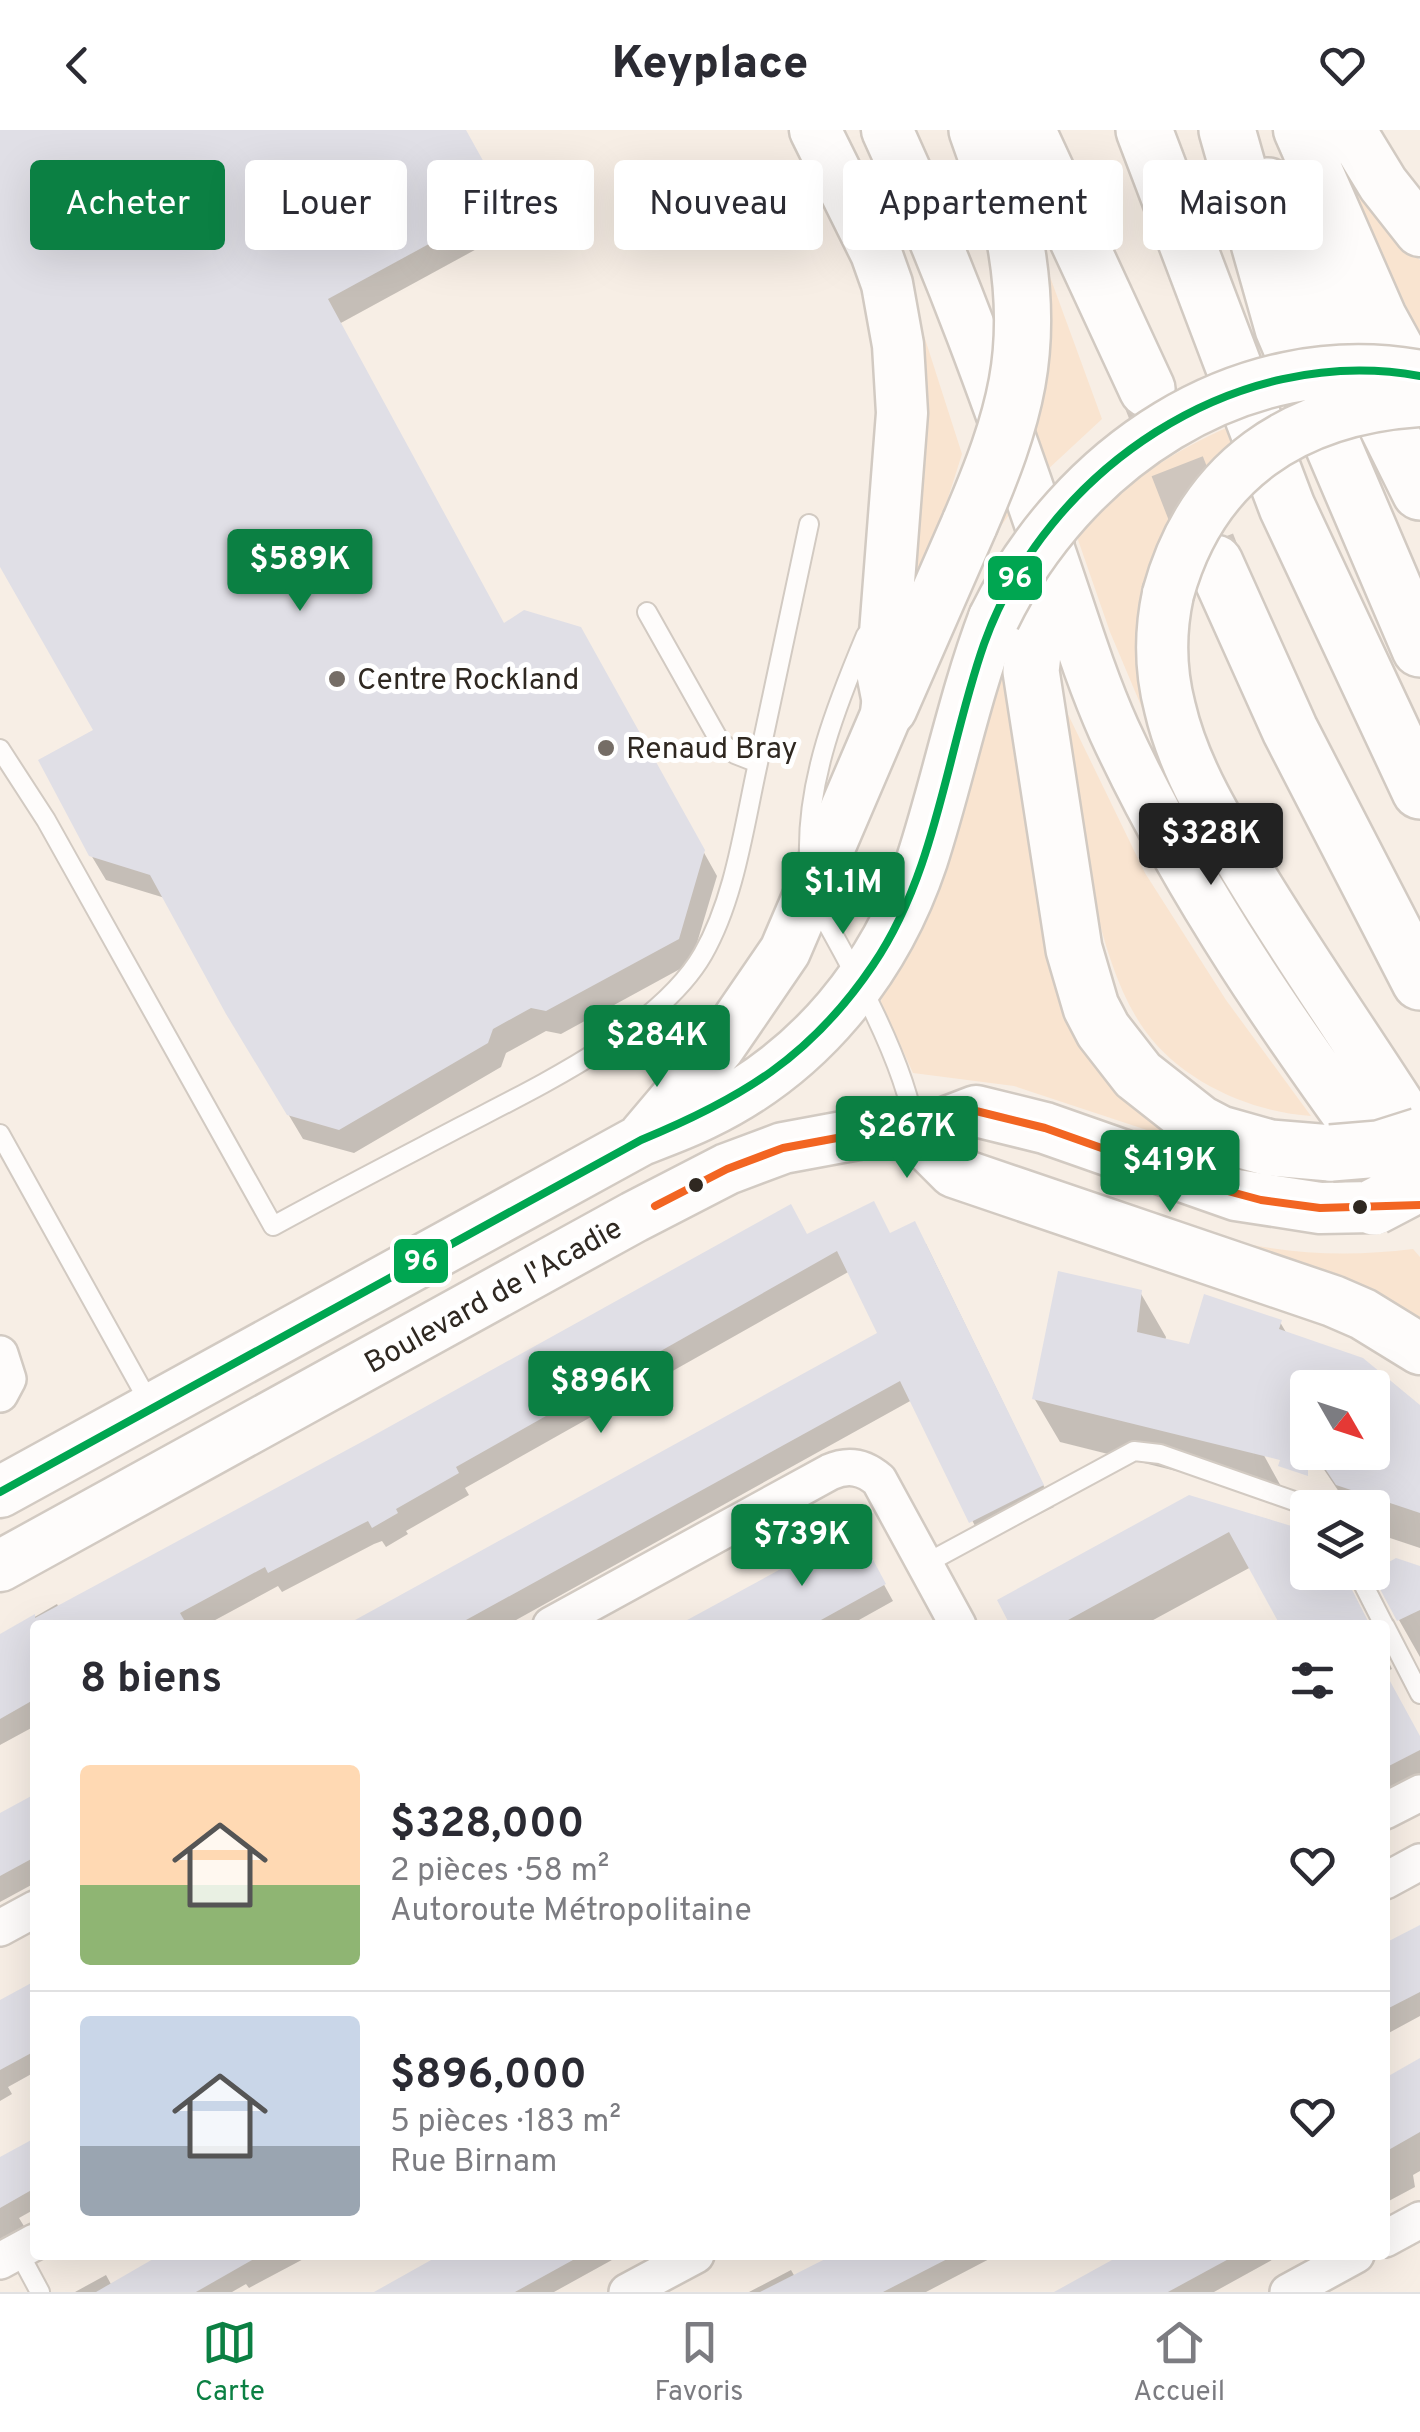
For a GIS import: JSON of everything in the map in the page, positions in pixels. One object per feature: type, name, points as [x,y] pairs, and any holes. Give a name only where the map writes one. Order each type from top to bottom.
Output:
[{"type":"highway","points":[[889,708],[1001,449],[1023,361],[1024,298],[1014,235],[977,130]]},
{"type":"highway","points":[[1027,130],[1148,389],[1061,130]]},
{"type":"highway","points":[[1144,130],[1155,160]]},
{"type":"highway","points":[[1155,130],[1161,160]]},
{"type":"highway","points":[[1227,130],[1283,328],[1420,649]]},
{"type":"highway","points":[[1240,130],[1420,492]]},
{"type":"highway","points":[[1189,250],[1287,508],[1420,791]]},
{"type":"highway","points":[[1046,541],[1031,671],[1074,949],[1090,1006],[1110,1041],[1138,1075],[1220,1134],[1270,1148],[1331,1153],[1379,1149],[1420,1137]]},
{"type":"highway","points":[[1215,563],[1290,730],[1420,982]]},
{"type":"main road","points":[[641,1140],[720,1046],[785,951],[889,708],[882,672],[902,413],[894,312],[863,223],[815,130]]},
{"type":"main road","points":[[887,130],[954,284],[1078,640],[1114,728],[1204,901],[1240,960],[1408,1202]]},
{"type":"main road","points":[[1299,130],[1381,318],[1420,388]]},
{"type":"main road","points":[[1350,130],[1383,184],[1420,231]]},
{"type":"main road","points":[[0,1492],[641,1140],[704,1114],[773,1072],[816,1034],[882,950],[914,880],[994,618],[1030,553],[1072,500],[1114,462],[1176,419],[1224,396],[1308,373],[1363,370],[1420,376]]},
{"type":"main road","points":[[1420,402],[1335,416],[1279,440],[1252,458],[1224,484],[1200,515],[1182,550],[1168,594],[1162,632],[1170,712],[1190,766],[1234,850],[1420,1137]]},
{"type":"main road","name":"Boulevard de l'Acadie","points":[[0,1566],[727,1169],[817,1140],[864,1132],[916,1134],[976,1111],[1045,1128],[1236,1195],[1320,1208],[1408,1202]]},
{"type":"main road","points":[[916,1134],[954,1172],[1334,1301],[1364,1314],[1420,1349]]},
{"type":"street","points":[[560,1620],[847,1466],[864,1470],[879,1480],[955,1620]]},
{"type":"street","points":[[1390,1808],[1420,1793]]},
{"type":"street","points":[[1390,1878],[1420,1862]]},
{"type":"street","points":[[0,1928],[30,1911]]},
{"type":"street","points":[[1390,2236],[1420,2220]]},
{"type":"street","points":[[627,2292],[687,2260]]},
{"type":"street","points":[[1288,2292],[1347,2260]]},
{"type":"lane","points":[[0,749],[46,820],[273,1226],[538,1087],[630,1028],[668,996],[702,956],[720,918],[758,764],[808,524]]},
{"type":"lane","points":[[886,589],[850,672],[826,742],[808,834],[810,892],[900,1073],[912,1105],[916,1134]]},
{"type":"lane","points":[[647,612],[719,740],[735,754],[758,764]]},
{"type":"lane","points":[[0,1134],[152,1408]]},
{"type":"lane","points":[[925,1564],[1134,1451],[1160,1454],[1290,1500]]},
{"type":"lane","points":[[1366,1590],[1382,1620]]},
{"type":"lane","points":[[1390,1636],[1420,1694]]},
{"type":"lane","points":[[18,2251],[40,2292]]},
{"type":"shaded area","points":[[1339,157],[1397,238],[1420,260],[1420,334],[1357,205]]},
{"type":"shaded area","points":[[1037,250],[1040,250],[1102,419],[1031,485],[984,549]]},
{"type":"shaded area","points":[[909,289],[962,454],[902,643]]},
{"type":"shaded area","points":[[1269,411],[1145,591],[1137,635],[1145,715],[1110,632],[1076,534],[1120,493],[1165,461],[1213,434]]},
{"type":"shaded area","points":[[1005,661],[1122,1092],[1174,1139],[1014,1086],[913,1073],[881,1002],[882,992],[944,871]]},
{"type":"shaded area","points":[[1062,702],[1145,873],[1226,1000],[1311,1116],[1265,1108],[1220,1091],[1179,1066],[1146,1032],[1111,962],[1099,919],[1080,828]]},
{"type":"shaded area","points":[[1247,1244],[1330,1253],[1413,1249],[1420,1257],[1420,1321],[1347,1282]]},
{"type":"building","name":"Centre Rockland","points":[[0,130],[466,130],[483,160],[427,160],[427,245],[328,299],[504,623],[524,610],[581,627],[705,850],[679,939],[546,1011],[531,1008],[493,1029],[488,1043],[339,1130],[287,1115],[150,875],[89,856],[38,760],[93,730],[0,567]]},
{"type":"building","points":[[874,1201],[890,1233],[915,1221],[1044,1485],[969,1523],[900,1381],[466,1620],[355,1620],[877,1333],[837,1251],[456,1467],[459,1473],[396,1509],[398,1513],[372,1528],[368,1521],[268,1573],[265,1567],[180,1613],[184,1620],[30,1620],[30,1702],[0,1719],[0,1634],[369,1438],[791,1204],[807,1234]]},
{"type":"building","points":[[1058,1271],[1142,1290],[1137,1332],[1189,1344],[1204,1294],[1282,1320],[1279,1329],[1363,1358],[1378,1370],[1290,1370],[1290,1470],[1278,1466],[1280,1460],[1032,1399]]},
{"type":"building","points":[[1390,1380],[1420,1405],[1420,1513],[1390,1503],[1390,1490],[1351,1490],[1336,1485],[1326,1470],[1390,1470]]},
{"type":"building","points":[[1189,1495],[1290,1526],[1290,1590],[1352,1590],[1367,1620],[1277,1620],[1229,1532],[1068,1620],[1007,1620],[997,1600]]},
{"type":"building","points":[[856,1528],[886,1584],[821,1620],[687,1620]]},
{"type":"building","points":[[1396,1558],[1420,1566],[1420,1610],[1397,1621],[1381,1590],[1390,1590],[1390,1561]]},
{"type":"building","points":[[1390,1681],[1420,1736],[1420,1750],[1390,1765]]},
{"type":"building","points":[[30,1797],[30,1860],[0,1876],[0,1813]]},
{"type":"building","points":[[1420,1925],[1420,1992],[1390,2007],[1390,1940]]},
{"type":"building","points":[[30,1984],[30,2054],[0,2070],[0,2000]]},
{"type":"building","points":[[1420,2058],[1420,2132],[1390,2149],[1390,2075]]},
{"type":"building","points":[[30,2141],[30,2191],[0,2208],[0,2157]]},
{"type":"building","points":[[151,2260],[252,2260],[196,2292],[96,2292]]},
{"type":"building","points":[[431,2260],[573,2260],[515,2292],[374,2292]]},
{"type":"building","points":[[823,2260],[945,2260],[883,2292],[760,2292]]},
{"type":"building","points":[[1112,2260],[1227,2260],[1168,2292],[1054,2292]]},
{"type":"tunnel","points":[[1147,389],[1215,563]]},
{"type":"transit line","name":"96","points":[[0,1492],[641,1140],[742,1091],[799,1050],[849,997],[895,929],[939,809],[984,644],[1013,581],[1052,524],[1100,474],[1156,432],[1217,400],[1283,379],[1351,371],[1420,376]]},
{"type":"transit line","points":[[655,1206],[727,1169],[783,1148],[864,1133],[916,1134],[976,1111],[1045,1128],[1209,1186],[1261,1200],[1320,1208],[1420,1205]]},
{"type":"place","name":"Centre Rockland","points":[[337,679]]},
{"type":"place","name":"Renaud Bray","points":[[606,748]]}]
